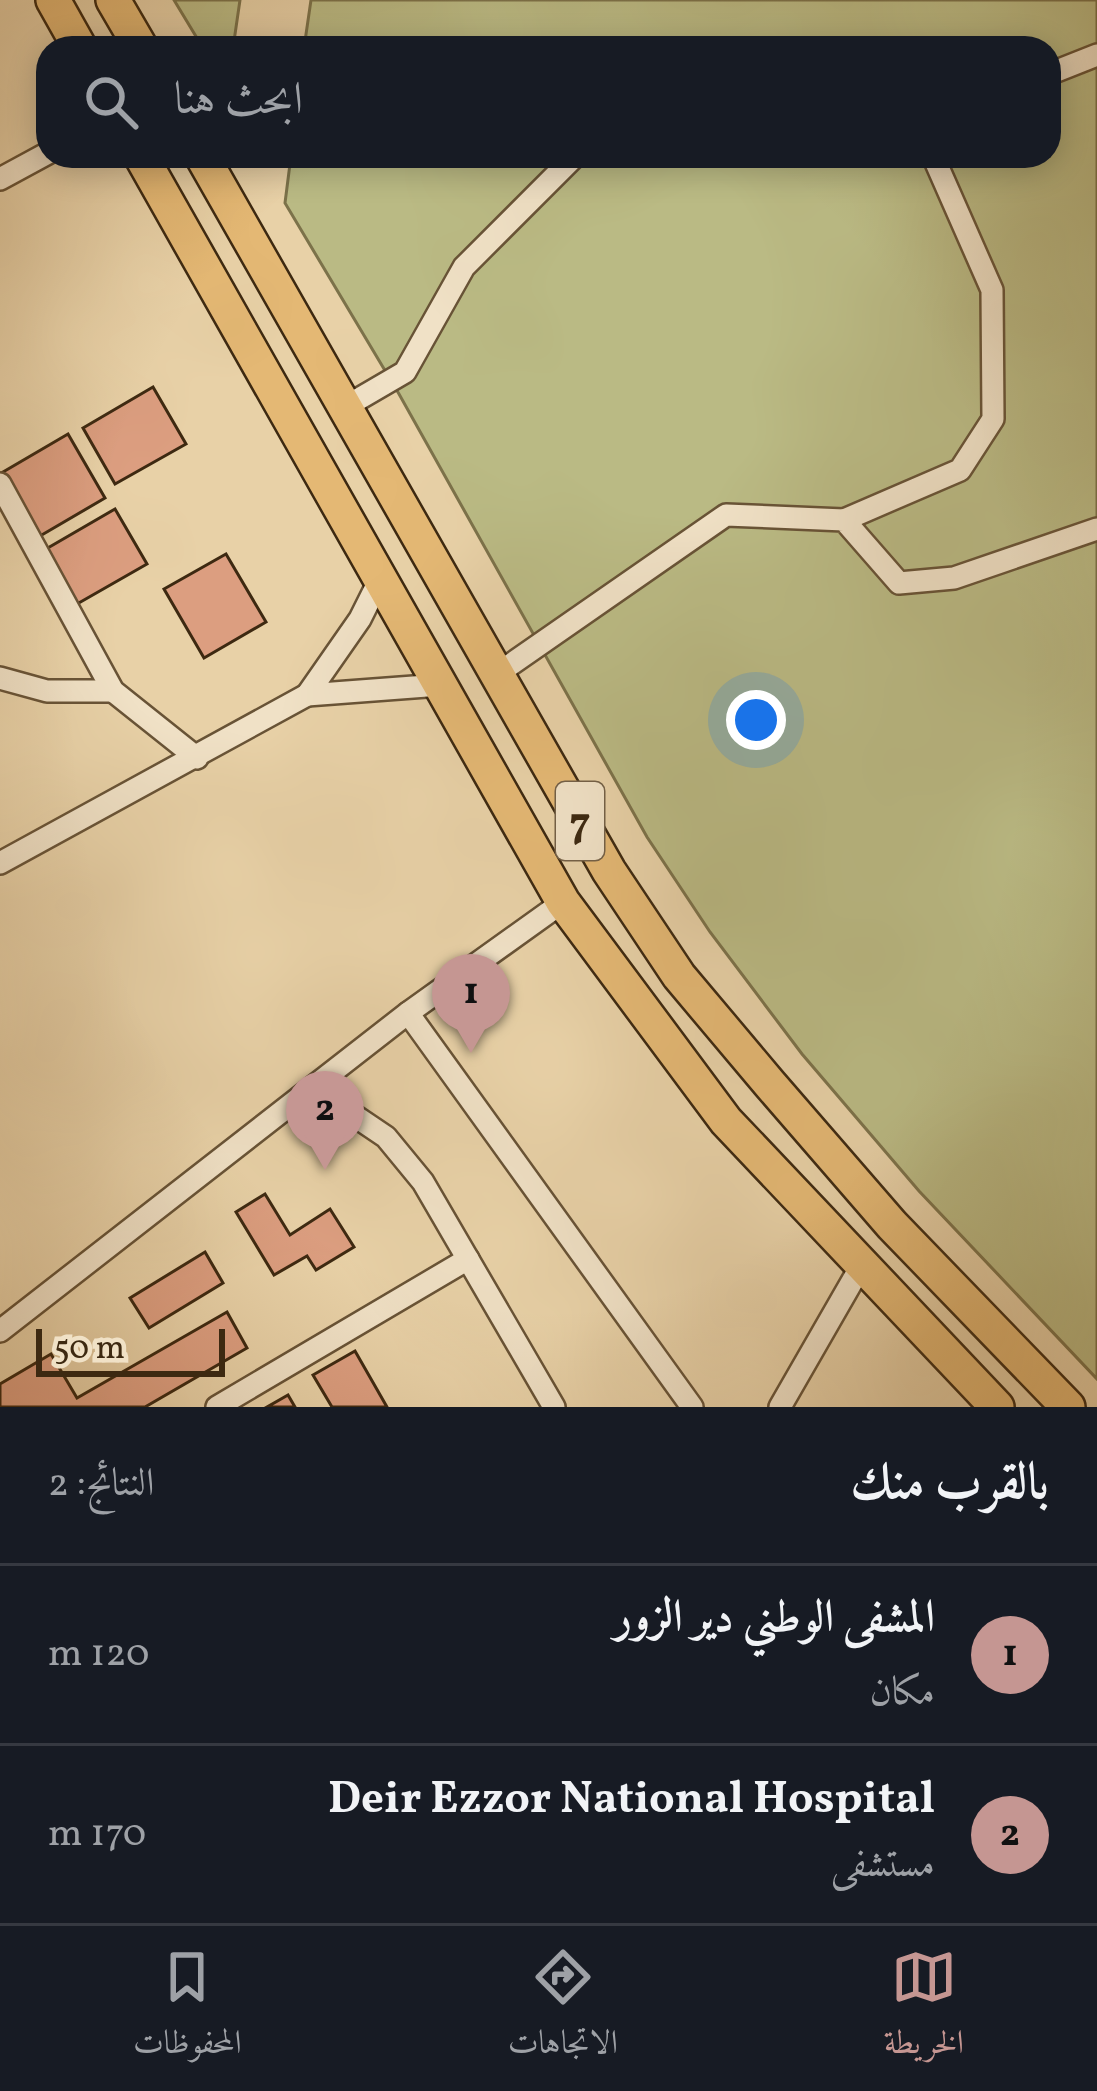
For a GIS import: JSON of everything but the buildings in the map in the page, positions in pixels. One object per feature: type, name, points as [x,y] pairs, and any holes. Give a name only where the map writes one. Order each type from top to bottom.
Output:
[{"type":"main road","points":[[53,0],[73,36]]},
{"type":"main road","points":[[113,0],[134,36]]},
{"type":"main road","name":"7","points":[[148,168],[563,902],[726,1121],[997,1407]]},
{"type":"main road","name":"7","points":[[209,168],[609,872],[680,976],[892,1225],[1068,1407]]},
{"type":"street","points":[[1061,69],[1097,55]]},
{"type":"street","points":[[0,179],[36,160]]},
{"type":"street","points":[[345,407],[405,372],[464,267],[562,168]]},
{"type":"street","points":[[497,674],[726,515],[844,520],[960,470],[993,419],[992,290],[938,168]]},
{"type":"street","points":[[0,484],[113,691],[197,758]]},
{"type":"street","points":[[844,520],[899,583],[955,578],[1097,529]]},
{"type":"street","points":[[0,863],[307,695],[360,619],[380,579]]},
{"type":"street","points":[[0,678],[47,691],[113,691]]},
{"type":"street","points":[[307,695],[440,685]]},
{"type":"street","points":[[0,1331],[408,1013],[563,902]]},
{"type":"street","points":[[408,1013],[692,1407]]},
{"type":"street","points":[[300,1098],[346,1110],[386,1137],[423,1182],[554,1407]]},
{"type":"street","points":[[217,1407],[468,1258]]},
{"type":"street","points":[[781,1407],[860,1266]]},
{"type":"green space","points":[[174,0],[240,0],[235,36],[196,36]]},
{"type":"green space","points":[[311,0],[1097,0],[1097,1379],[919,1191],[802,1054],[710,932],[647,837],[399,394],[285,203],[289,168],[1061,168],[1061,36],[306,36]]},
{"type":"place","name":"المشفى الوطني دير الزور","points":[[471,1053]]},
{"type":"place","name":"Deir Ezzor National Hospital","points":[[325,1170]]}]
